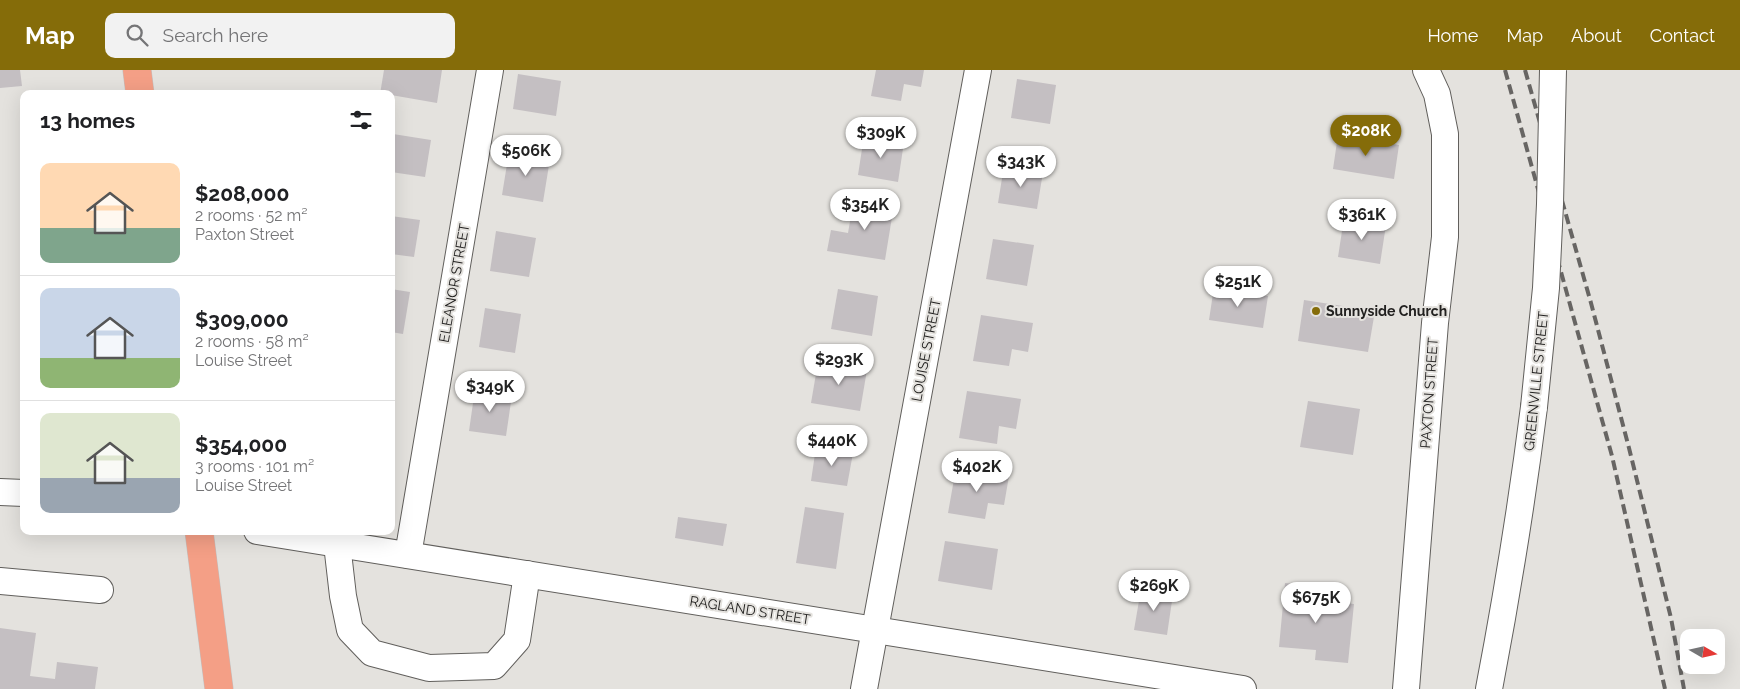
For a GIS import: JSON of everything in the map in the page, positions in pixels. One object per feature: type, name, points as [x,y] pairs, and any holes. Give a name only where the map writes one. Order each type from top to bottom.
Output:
[{"type":"highway","points":[[137,70],[140,90]]},
{"type":"highway","points":[[200,535],[219,689]]},
{"type":"street","name":"ELEANOR STREET","points":[[408,555],[490,70]]},
{"type":"street","name":"LOUISE STREET","points":[[864,689],[978,70]]},
{"type":"street","name":"PAXTON STREET","points":[[1406,689],[1434,333],[1445,237],[1445,134],[1437,94],[1426,70]]},
{"type":"street","name":"GREENVILLE STREET","points":[[1489,689],[1522,503],[1534,407],[1546,288],[1553,70]]},
{"type":"street","points":[[0,492],[20,493]]},
{"type":"street","name":"RAGLAND STREET","points":[[282,535],[1243,689]]},
{"type":"street","points":[[337,544],[343,596],[350,630],[372,653],[429,668],[494,666],[517,640],[527,574]]},
{"type":"street","points":[[0,581],[100,590]]},
{"type":"building","points":[[0,70],[20,70],[22,86],[0,88]]},
{"type":"building","points":[[384,70],[442,70],[437,103],[395,96],[395,90],[381,90]]},
{"type":"building","points":[[876,70],[924,70],[921,87],[904,84],[901,101],[871,96]]},
{"type":"building","points":[[518,74],[561,81],[556,116],[513,109]]},
{"type":"building","points":[[1017,79],[1056,85],[1050,124],[1011,118]]},
{"type":"building","points":[[395,134],[431,140],[425,177],[395,173]]},
{"type":"building","points":[[1338,135],[1399,145],[1394,179],[1333,169]]},
{"type":"building","points":[[864,136],[904,142],[898,182],[858,175]]},
{"type":"building","points":[[509,152],[550,159],[543,202],[502,195]]},
{"type":"building","points":[[1004,166],[1043,172],[1037,209],[998,203]]},
{"type":"building","points":[[854,198],[894,205],[885,260],[827,251],[831,230],[848,233]]},
{"type":"building","points":[[395,217],[420,220],[414,257],[395,255]]},
{"type":"building","points":[[1344,218],[1386,225],[1380,264],[1338,257]]},
{"type":"building","points":[[496,231],[536,238],[529,277],[490,271]]},
{"type":"building","points":[[993,239],[1034,245],[1027,286],[986,279]]},
{"type":"building","points":[[1214,287],[1268,296],[1263,328],[1209,320]]},
{"type":"building","points":[[838,289],[878,296],[872,336],[831,329]]},
{"type":"building","points":[[395,290],[410,292],[403,334],[395,333]]},
{"type":"building","points":[[1304,300],[1375,311],[1368,352],[1298,341]]},
{"type":"building","points":[[485,308],[521,314],[515,353],[479,347]]},
{"type":"building","points":[[981,315],[1033,323],[1028,352],[1012,349],[1009,366],[973,361]]},
{"type":"building","points":[[818,362],[867,370],[860,411],[811,403]]},
{"type":"building","points":[[475,389],[512,395],[506,436],[469,431]]},
{"type":"building","points":[[967,391],[1021,399],[1016,429],[999,426],[997,444],[959,438]]},
{"type":"building","points":[[1308,401],[1360,409],[1353,455],[1300,447]]},
{"type":"building","points":[[816,447],[853,453],[847,486],[811,481]]},
{"type":"building","points":[[956,468],[1009,476],[1004,505],[988,503],[985,519],[948,513]]},
{"type":"building","points":[[805,507],[844,513],[836,569],[796,563]]},
{"type":"building","points":[[678,517],[727,524],[723,546],[675,538]]},
{"type":"building","points":[[945,541],[998,549],[992,590],[938,581]]},
{"type":"building","points":[[1285,583],[1322,587],[1321,600],[1354,604],[1348,663],[1315,660],[1316,650],[1279,647]]},
{"type":"building","points":[[1141,589],[1173,594],[1167,635],[1134,630]]},
{"type":"building","points":[[0,628],[36,633],[30,676],[55,679],[57,662],[98,667],[95,689],[0,689]]},
{"type":"railway","points":[[1505,70],[1612,456],[1665,689]]},
{"type":"railway","points":[[1525,70],[1591,303],[1629,448],[1671,618],[1684,689]]},
{"type":"place","name":"Sunnyside Church","points":[[1316,311]]}]
